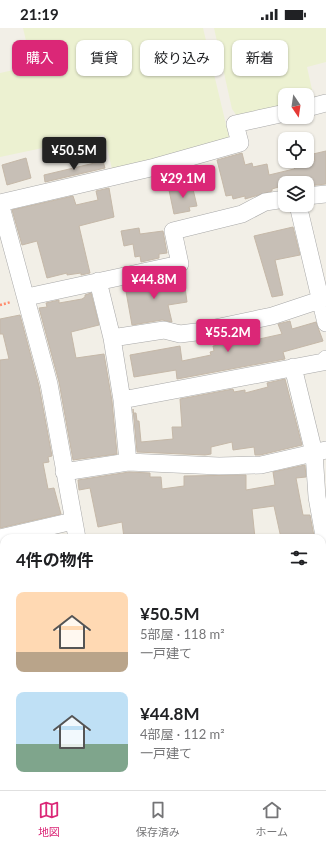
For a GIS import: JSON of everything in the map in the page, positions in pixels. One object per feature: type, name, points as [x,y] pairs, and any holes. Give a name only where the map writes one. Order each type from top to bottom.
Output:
[{"type":"street","points":[[314,106],[326,103]]},
{"type":"street","points":[[76,534],[49,384],[27,298],[0,203],[155,167],[240,143],[235,124],[278,115]]},
{"type":"street","points":[[314,195],[326,194]]},
{"type":"street","points":[[27,298],[180,264],[173,231],[242,214],[264,202],[278,201]]},
{"type":"street","points":[[300,212],[326,322]]},
{"type":"street","points":[[98,281],[112,338],[122,400],[128,462]]},
{"type":"street","points":[[112,338],[164,330],[180,334],[196,332],[272,316],[320,300]]},
{"type":"street","points":[[122,400],[324,362],[326,359]]},
{"type":"street","points":[[293,367],[320,451],[317,497],[324,534]]},
{"type":"street","points":[[64,472],[128,462],[220,466],[261,465],[320,451]]},
{"type":"street","points":[[17,534],[73,521]]},
{"type":"green space","points":[[23,28],[203,28],[206,40],[140,40],[140,76],[214,76],[229,137],[206,147],[112,169],[104,135],[0,157],[0,73],[12,70],[12,76],[68,76],[68,40],[26,40]]},
{"type":"green space","points":[[214,28],[326,28],[326,62],[307,67],[312,88],[278,88],[278,107],[237,116],[232,109],[224,73],[224,40],[217,40]]},
{"type":"building","points":[[326,151],[326,184],[314,185],[314,176],[278,176],[278,187],[272,189],[272,191],[245,199],[245,196],[233,199],[232,195],[226,196],[217,160],[242,153],[245,165],[252,163],[253,167],[267,164],[269,175],[295,168],[314,168],[314,154]]},
{"type":"building","points":[[26,158],[31,178],[7,185],[2,165]]},
{"type":"building","points":[[103,161],[105,168],[45,182],[44,175]]},
{"type":"building","points":[[192,185],[197,206],[189,207],[190,211],[174,214],[169,190]]},
{"type":"building","points":[[109,188],[114,217],[79,226],[90,273],[81,275],[81,273],[67,275],[67,273],[47,278],[37,241],[22,245],[12,210],[73,196],[76,205],[98,200],[96,191]]},
{"type":"building","points":[[293,227],[300,255],[275,260],[283,295],[272,297],[254,236]]},
{"type":"building","points":[[139,228],[140,234],[163,231],[167,253],[159,254],[159,258],[141,262],[140,256],[135,257],[133,244],[124,246],[121,231]]},
{"type":"building","points":[[162,278],[162,284],[184,280],[187,302],[168,305],[172,322],[162,320],[132,325],[125,286]]},
{"type":"building","points":[[91,293],[99,325],[71,332],[76,358],[104,354],[112,401],[117,454],[73,460],[59,382],[39,308],[47,307],[46,303],[59,300],[59,303],[82,299],[85,295]]},
{"type":"building","points":[[20,315],[39,386],[52,456],[48,457],[49,462],[43,463],[48,489],[54,488],[61,514],[0,528],[0,360],[9,359],[3,334],[0,334],[0,319]]},
{"type":"building","points":[[290,321],[292,329],[316,322],[323,341],[283,352],[285,359],[177,379],[176,370],[134,377],[130,355],[180,346],[182,361],[211,355],[210,352],[214,351],[213,346],[227,343],[225,336],[247,331],[250,341],[282,334],[278,324]]},
{"type":"building","points":[[285,379],[302,445],[260,455],[255,455],[254,447],[233,450],[232,442],[211,447],[211,454],[205,455],[137,452],[133,413],[136,413],[137,421],[139,421],[141,442],[173,439],[172,427],[182,427],[180,399],[233,389],[234,392],[245,390],[245,393],[268,387],[267,383]]},
{"type":"building","points":[[305,465],[306,477],[296,478],[303,515],[310,515],[314,534],[280,534],[274,506],[252,509],[255,534],[124,534],[122,522],[98,527],[90,488],[79,490],[78,480],[129,472],[150,473],[150,477],[161,477],[162,489],[184,486],[184,476],[246,475],[246,490],[275,485],[273,472]]}]
